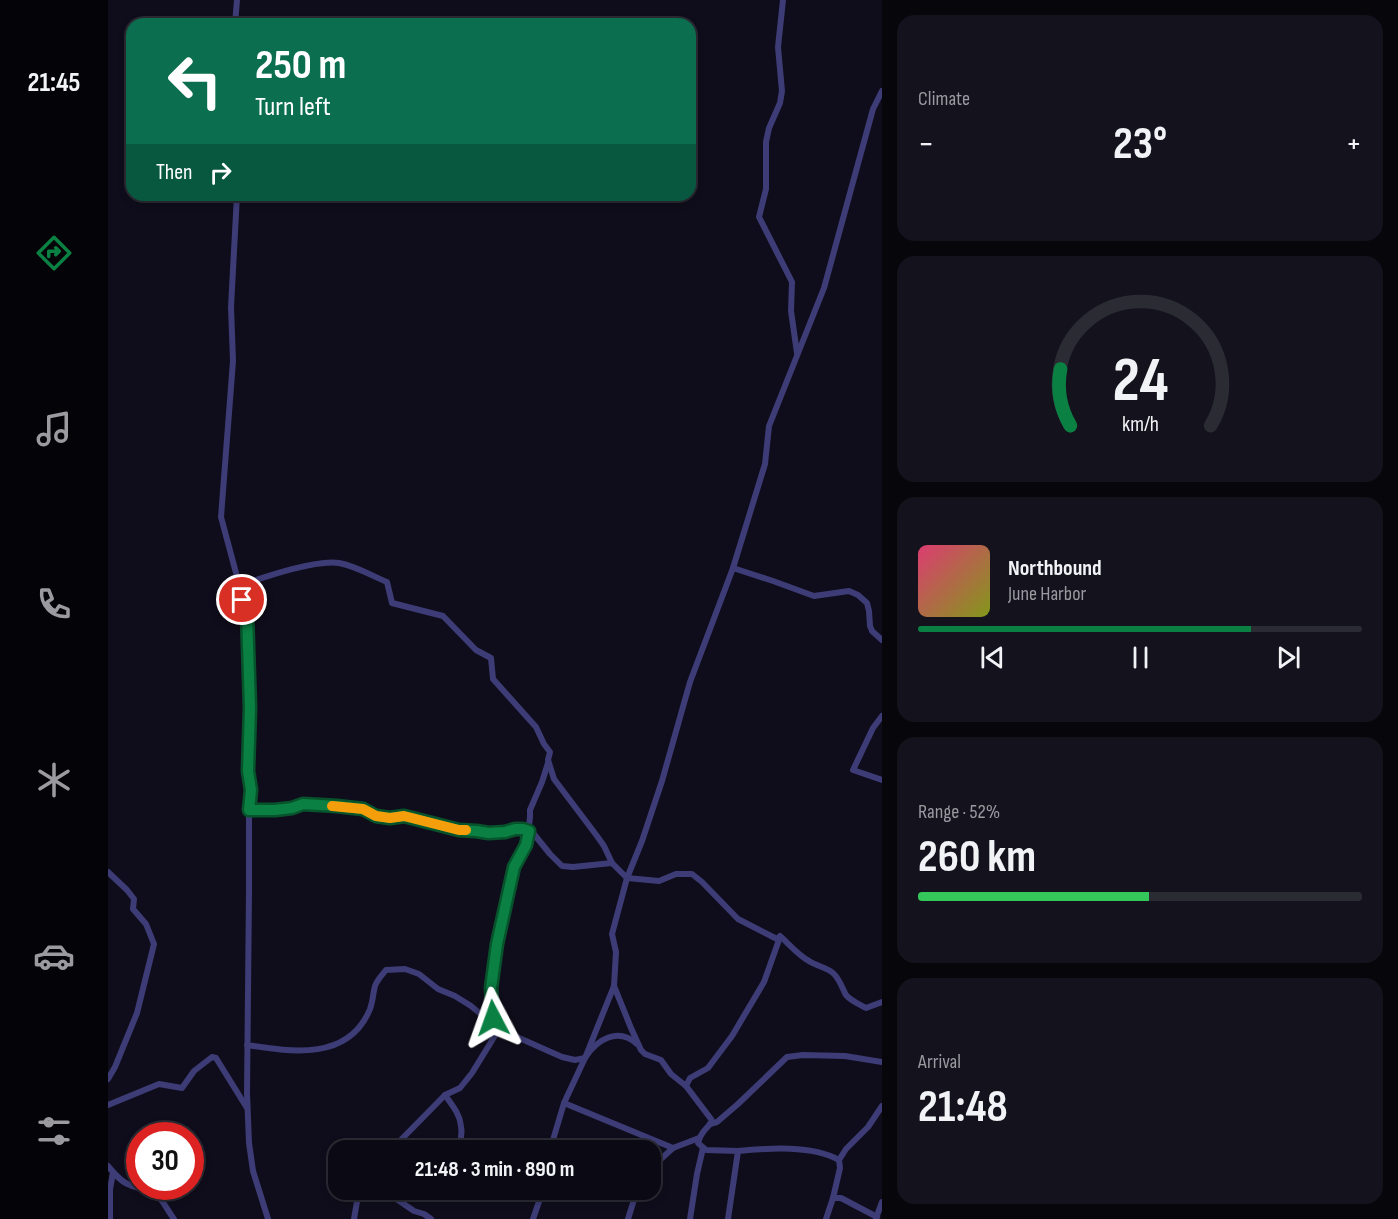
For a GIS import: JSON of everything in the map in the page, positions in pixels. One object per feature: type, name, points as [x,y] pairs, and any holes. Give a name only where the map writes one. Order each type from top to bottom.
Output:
[{"type":"street","points":[[236,18],[237,0]]},
{"type":"street","points":[[783,0],[778,47],[782,91],[766,142],[766,189],[759,218],[792,282],[791,311],[798,354]]},
{"type":"street","points":[[553,1140],[564,1104],[614,986],[616,952],[612,934],[627,878],[642,842],[662,781],[690,682],[733,568],[765,464],[769,426],[824,288],[873,109],[882,91]]},
{"type":"street","points":[[237,201],[231,307],[233,361],[221,517],[247,614],[250,708],[248,771],[251,790],[247,1045],[249,1143],[253,1171],[268,1219]]},
{"type":"street","points":[[238,586],[280,573],[323,563],[338,562],[387,582],[392,603],[443,616],[476,650],[491,658],[493,679],[536,727],[550,752],[542,782],[532,802],[526,845],[514,867],[497,944],[491,997],[493,1018],[499,1029]]},
{"type":"street","points":[[733,568],[814,596],[849,591],[858,595],[867,603],[872,631],[882,640]]},
{"type":"street","points":[[882,716],[873,728],[853,770],[882,780]]},
{"type":"street","points":[[548,763],[554,779],[604,846],[612,863],[627,878],[659,881],[676,874],[692,874],[738,919],[777,939],[780,936]]},
{"type":"street","points":[[249,810],[275,810],[303,804],[337,806],[363,809],[376,816],[390,818],[404,816],[459,830],[489,833],[523,829],[533,833],[562,866],[612,863]]},
{"type":"street","points":[[108,872],[134,899],[133,909],[146,924],[154,944],[137,1013],[108,1079]]},
{"type":"street","points":[[780,936],[807,960],[833,973],[845,993],[856,1003],[866,1008],[882,1002]]},
{"type":"street","points":[[686,1086],[690,1078],[708,1068],[740,1024],[764,982],[780,936]]},
{"type":"street","points":[[247,1045],[279,1050],[309,1050],[343,1042],[361,1025],[370,1008],[376,983],[386,970],[405,969],[419,974],[438,989],[471,1006],[499,1029],[562,1057],[585,1058]]},
{"type":"street","points":[[614,986],[637,1044]]},
{"type":"street","points":[[401,1140],[445,1095],[460,1088],[499,1029]]},
{"type":"street","points":[[585,1058],[592,1047],[609,1037],[632,1039],[645,1054],[661,1060],[670,1074],[686,1086],[709,1114],[712,1121],[710,1124]]},
{"type":"street","points":[[839,1160],[826,1154],[810,1151],[759,1149],[714,1151],[703,1149],[698,1143],[701,1133],[710,1124],[717,1122],[731,1110],[787,1057],[845,1056],[882,1062]]},
{"type":"street","points":[[108,1105],[159,1084],[182,1088],[194,1071],[212,1057],[216,1058],[248,1108]]},
{"type":"street","points":[[445,1095],[459,1116],[462,1128],[459,1140]]},
{"type":"street","points":[[564,1104],[674,1148]]},
{"type":"street","points":[[826,1219],[840,1167],[839,1160],[846,1149],[868,1127],[882,1106]]},
{"type":"street","points":[[661,1159],[674,1148],[699,1138]]},
{"type":"street","points":[[690,1219],[703,1149]]},
{"type":"street","points":[[728,1219],[738,1150]]},
{"type":"street","points":[[108,1166],[125,1183],[156,1195],[174,1219]]},
{"type":"street","points":[[110,1219],[110,1189],[113,1173]]},
{"type":"street","points":[[833,1198],[841,1198],[876,1218],[882,1202]]},
{"type":"street","points":[[354,1219],[357,1200]]},
{"type":"street","points":[[398,1200],[431,1219]]},
{"type":"street","points":[[533,1219],[540,1200]]},
{"type":"street","points":[[628,1219],[634,1200]]},
{"type":"slow traffic","points":[[332,806],[363,809],[376,816],[390,818],[404,816],[466,830]]},
{"type":"route","points":[[242,600],[247,614],[250,708],[248,771],[251,790],[249,810],[275,810],[303,804],[337,806],[363,809],[376,816],[390,818],[404,816],[459,830],[489,833],[515,829],[529,831],[526,845],[514,867],[497,944],[491,988],[493,1018]]}]
